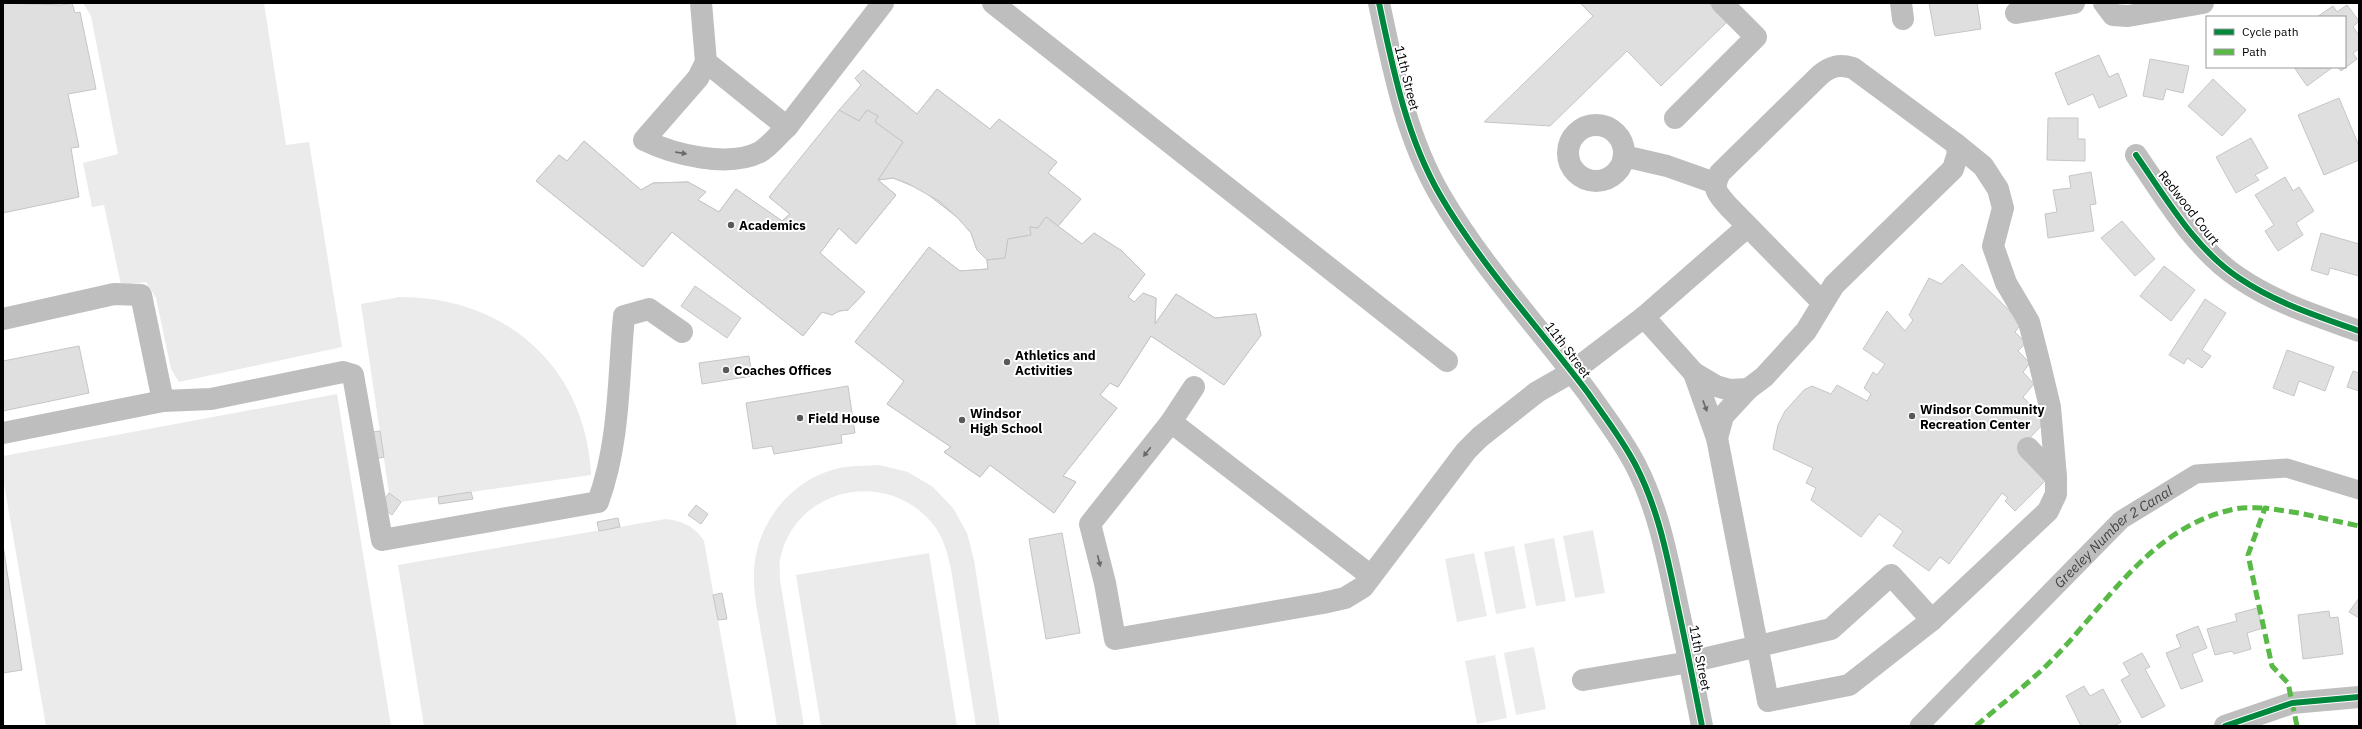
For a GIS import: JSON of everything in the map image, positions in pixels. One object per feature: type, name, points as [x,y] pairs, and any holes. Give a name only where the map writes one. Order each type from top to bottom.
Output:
[{"type":"street","points":[[701,3],[706,62],[698,78],[644,140],[666,151],[714,158],[745,158],[762,151],[787,127],[883,3]]},
{"type":"street","points":[[993,3],[1448,361]]},
{"type":"street","name":"11th Street","points":[[1379,3],[1392,70],[1404,115],[1421,156],[1440,195],[1468,237],[1572,372],[1619,436],[1650,496],[1659,522],[1690,662],[1702,726]]},
{"type":"street","points":[[1675,118],[1756,37],[1722,3]]},
{"type":"street","points":[[2016,13],[2074,3]]},
{"type":"street","points":[[2104,3],[2113,14],[2128,16],[2203,3]]},
{"type":"street","points":[[706,62],[787,127]]},
{"type":"street","points":[[1694,373],[1717,438],[1768,701],[1849,685],[1932,620],[2048,511],[2056,494],[2056,477],[2050,407],[2029,322],[2006,283],[1993,246],[2003,208],[1998,189],[1983,166],[1956,144],[1853,68],[1841,65],[1828,69],[1820,75],[1720,173],[1715,183],[1716,192],[1747,227],[1822,302]]},
{"type":"street","points":[[1717,438],[1723,416],[1748,389],[1764,377],[1806,331],[1822,302],[1834,285],[1953,169],[1958,154],[1956,144]]},
{"type":"street","name":"Redwood Court","points":[[2136,155],[2204,248],[2238,278],[2272,298],[2298,310],[2359,331]]},
{"type":"street","points":[[1624,156],[1668,166],[1715,183]]},
{"type":"street","points":[[1194,387],[1171,422],[1090,524],[1105,583],[1115,639],[1334,601],[1353,594],[1363,587],[1475,442],[1537,392],[1572,372],[1644,317],[1747,227]]},
{"type":"street","points":[[3,318],[114,294],[141,295],[163,400]]},
{"type":"street","points":[[3,433],[163,400],[211,399],[344,372],[349,373],[353,375],[382,540],[598,502],[608,475],[616,430],[624,316],[649,309],[682,332]]},
{"type":"street","points":[[1644,317],[1694,373],[1716,386],[1730,390],[1748,389]]},
{"type":"street","points":[[1171,422],[1370,576]]},
{"type":"street","points":[[2028,448],[2056,477]]},
{"type":"street","points":[[1583,680],[1690,662],[1831,629],[1891,576],[1932,620]]},
{"type":"street","points":[[2225,726],[2292,703],[2359,697]]},
{"type":"shaded area","points":[[83,3],[264,3],[286,145],[309,142],[342,347],[179,382],[171,369],[156,298],[146,282],[121,285],[104,205],[92,207],[83,163],[118,154],[91,16]]},
{"type":"shaded area","points":[[400,297],[438,300],[474,310],[506,325],[533,346],[556,371],[574,402],[586,436],[591,475],[401,502],[389,493],[361,304]]},
{"type":"shaded area","points":[[337,394],[391,726],[46,726],[3,478],[3,456]]},
{"type":"shaded area","points":[[879,465],[908,472],[933,487],[953,508],[967,533],[974,560],[1000,726],[976,726],[951,569],[939,532],[931,522],[912,505],[890,495],[867,491],[844,494],[822,502],[803,516],[789,535],[780,559],[780,580],[804,726],[777,726],[754,588],[756,554],[762,536],[770,519],[781,504],[795,490],[810,479],[827,471],[846,467]]},
{"type":"shaded area","points":[[666,519],[678,521],[688,525],[704,541],[737,726],[424,726],[398,565]]},
{"type":"shaded area","points":[[1593,530],[1605,593],[1575,598],[1563,536]]},
{"type":"shaded area","points":[[1554,538],[1566,601],[1536,606],[1524,544]]},
{"type":"shaded area","points":[[1514,546],[1526,608],[1496,614],[1484,552]]},
{"type":"shaded area","points":[[929,553],[957,726],[821,726],[796,575]]},
{"type":"shaded area","points":[[1474,553],[1487,616],[1457,622],[1445,559]]},
{"type":"shaded area","points":[[1534,647],[1546,709],[1516,715],[1504,653]]},
{"type":"shaded area","points":[[1495,655],[1507,718],[1477,724],[1465,661]]},
{"type":"building","points":[[3,3],[61,5],[72,3],[75,13],[80,12],[96,89],[68,94],[79,147],[71,148],[79,197],[3,213]]},
{"type":"building","points":[[1580,3],[1709,3],[1727,22],[1661,86],[1627,51],[1550,126],[1484,122],[1593,16]]},
{"type":"building","points":[[1929,3],[1977,3],[1981,29],[1935,36]]},
{"type":"building","points":[[2347,5],[2359,21],[2353,27],[2359,35],[2359,49],[2353,53],[2357,59],[2346,67],[2346,16],[2318,16],[2333,6],[2337,12]]},
{"type":"building","points":[[2099,55],[2109,77],[2118,73],[2127,96],[2099,108],[2093,94],[2068,105],[2055,73]]},
{"type":"building","points":[[2150,59],[2189,66],[2183,93],[2166,89],[2163,100],[2143,96]]},
{"type":"building","points":[[2295,68],[2332,68],[2307,86]]},
{"type":"building","points":[[863,70],[917,114],[937,89],[990,129],[999,119],[1057,162],[1048,173],[1081,199],[1058,226],[1082,244],[1094,233],[1122,251],[1145,274],[1128,297],[1134,302],[1143,293],[1156,298],[1155,324],[1176,294],[1215,318],[1256,314],[1261,335],[1224,385],[1151,336],[1118,387],[1110,383],[1100,395],[1117,408],[1063,476],[1076,482],[1054,513],[990,465],[980,477],[944,452],[951,447],[887,404],[904,381],[855,342],[929,247],[960,271],[988,269],[987,260],[977,250],[971,233],[958,218],[922,190],[893,178],[878,180],[896,195],[856,244],[839,228],[820,253],[865,292],[848,310],[839,311],[832,315],[822,312],[803,336],[672,232],[643,267],[536,181],[559,155],[567,161],[584,141],[641,190],[653,183],[688,182],[706,192],[698,200],[719,212],[736,189],[782,221],[790,214],[769,197],[861,85],[855,78]]},
{"type":"building","points":[[863,70],[917,114],[937,89],[990,129],[999,119],[1057,162],[1048,173],[1081,199],[1058,226],[1046,217],[1038,228],[1030,227],[1031,235],[1008,239],[1005,258],[987,260],[977,250],[971,233],[958,218],[939,201],[907,183],[893,178],[878,180],[903,142],[875,122],[878,116],[867,110],[859,121],[839,110],[861,85],[855,78]]},
{"type":"building","points":[[2213,79],[2246,110],[2222,136],[2188,106]]},
{"type":"building","points":[[2339,98],[2359,146],[2359,160],[2324,175],[2298,115]]},
{"type":"building","name":"Academics","points":[[839,110],[859,121],[867,110],[878,116],[875,122],[903,142],[878,180],[896,195],[856,244],[839,228],[820,253],[865,292],[848,310],[839,311],[832,315],[822,312],[803,336],[672,232],[643,267],[536,181],[559,155],[567,161],[584,141],[641,190],[653,183],[688,182],[706,192],[698,200],[719,212],[736,189],[782,221],[790,214],[769,197]]},
{"type":"building","points":[[2048,118],[2078,118],[2078,139],[2085,139],[2085,161],[2047,160]]},
{"type":"building","points":[[2251,138],[2268,168],[2255,175],[2259,180],[2236,193],[2216,157]]},
{"type":"building","points":[[2091,172],[2096,204],[2090,205],[2094,231],[2048,238],[2045,214],[2057,212],[2053,190],[2071,188],[2069,176]]},
{"type":"building","points":[[2285,177],[2293,191],[2299,187],[2314,211],[2296,223],[2303,235],[2278,251],[2265,231],[2274,225],[2255,195]]},
{"type":"building","name":"Athletics and Activities","points":[[1046,217],[1082,244],[1094,233],[1122,251],[1145,274],[1128,297],[1134,302],[1143,293],[1156,298],[1155,324],[1176,294],[1215,318],[1256,314],[1261,335],[1224,385],[1151,336],[1118,387],[1110,383],[1100,395],[1117,408],[1063,476],[1076,482],[1054,513],[990,465],[980,477],[944,452],[951,447],[887,404],[904,381],[855,342],[929,247],[960,271],[988,269],[987,260],[1005,258],[1008,239],[1031,235],[1030,227],[1038,228]]},
{"type":"building","points":[[2122,221],[2155,259],[2135,276],[2101,238]]},
{"type":"building","points":[[2321,233],[2359,244],[2359,276],[2330,268],[2328,275],[2311,270]]},
{"type":"building","name":"Windsor Community Recreation Center","points":[[1962,264],[2022,323],[2015,332],[2026,343],[2018,351],[2030,363],[2023,372],[2034,384],[2023,397],[2046,421],[2019,449],[2048,478],[2015,511],[2005,501],[2008,498],[2002,493],[1949,564],[1940,557],[1929,571],[1893,546],[1903,531],[1879,514],[1861,537],[1811,500],[1816,488],[1806,483],[1813,468],[1773,449],[1778,425],[1785,411],[1804,390],[1812,386],[1831,394],[1837,385],[1867,401],[1871,394],[1864,388],[1873,372],[1877,375],[1885,364],[1863,349],[1887,311],[1905,331],[1913,320],[1909,315],[1929,278],[1941,284]]},
{"type":"building","points":[[2164,266],[2195,290],[2171,321],[2140,296]]},
{"type":"building","points":[[695,286],[741,318],[727,338],[681,306]]},
{"type":"building","points":[[2205,299],[2226,313],[2202,350],[2211,356],[2202,368],[2187,358],[2184,364],[2169,355]]},
{"type":"building","points":[[79,346],[89,393],[3,411],[3,361]]},
{"type":"building","points":[[2287,350],[2334,367],[2325,391],[2299,381],[2294,396],[2273,388]]},
{"type":"building","name":"Coaches Offices","points":[[749,356],[752,376],[702,384],[699,363]]},
{"type":"building","points":[[2353,371],[2359,373],[2359,391],[2347,387]]},
{"type":"building","name":"Field House","points":[[848,386],[855,433],[841,435],[842,443],[774,454],[772,446],[753,449],[746,403]]},
{"type":"building","points":[[380,431],[384,457],[375,459],[372,432]]},
{"type":"building","points":[[471,492],[473,499],[439,504],[438,497]]},
{"type":"building","points":[[389,493],[401,502],[392,515],[380,506]]},
{"type":"building","points":[[696,505],[708,514],[701,524],[688,515]]},
{"type":"building","points":[[618,518],[620,527],[599,531],[597,522]]},
{"type":"building","points":[[1062,533],[1080,633],[1046,639],[1029,539]]},
{"type":"building","points":[[3,545],[22,670],[3,673]]},
{"type":"building","points":[[722,593],[727,619],[718,620],[713,595]]},
{"type":"building","points":[[2359,598],[2359,618],[2349,612]]},
{"type":"building","points":[[2257,608],[2263,628],[2247,633],[2251,649],[2234,654],[2232,651],[2215,655],[2207,629],[2237,621],[2235,614]]},
{"type":"building","points":[[2329,611],[2330,618],[2338,617],[2343,654],[2303,659],[2298,615]]},
{"type":"building","points":[[2198,626],[2207,648],[2192,654],[2203,681],[2181,689],[2166,653],[2181,647],[2176,635]]},
{"type":"building","points":[[2142,653],[2150,667],[2145,669],[2165,706],[2142,718],[2121,680],[2130,675],[2123,663]]},
{"type":"building","points":[[2084,686],[2090,696],[2103,689],[2121,722],[2114,726],[2081,726],[2066,696]]},
{"type":"waterway","name":"Greeley Number 2 Canal","points":[[1919,726],[2121,520],[2196,474],[2287,468],[2359,490]]},
{"type":"marked path","points":[[1976,726],[2045,667],[2129,573],[2176,533],[2204,519],[2238,508],[2265,508]]},
{"type":"marked path","points":[[2297,726],[2288,683],[2272,666],[2248,555],[2265,508],[2299,513],[2359,526]]},
{"type":"cycle path","points":[[1379,3],[1395,77],[1409,126],[1428,173],[1440,195],[1473,246],[1588,393],[1619,437],[1643,481],[1661,532],[1684,634],[1702,726]]},
{"type":"cycle path","points":[[2136,155],[2182,222],[2195,238],[2223,266],[2239,278],[2267,295],[2312,314],[2359,331]]},
{"type":"cycle path","points":[[2225,726],[2292,703],[2359,697]]},
{"type":"place","name":"Academics","points":[[731,225]]},
{"type":"place","name":"Athletics and Activities","points":[[1007,362]]},
{"type":"place","name":"Coaches Offices","points":[[726,370]]},
{"type":"place","name":"Windsor Community Recreation Center","points":[[1912,416]]},
{"type":"place","name":"Field House","points":[[800,418]]},
{"type":"place","name":"Windsor High School","points":[[962,420]]}]
